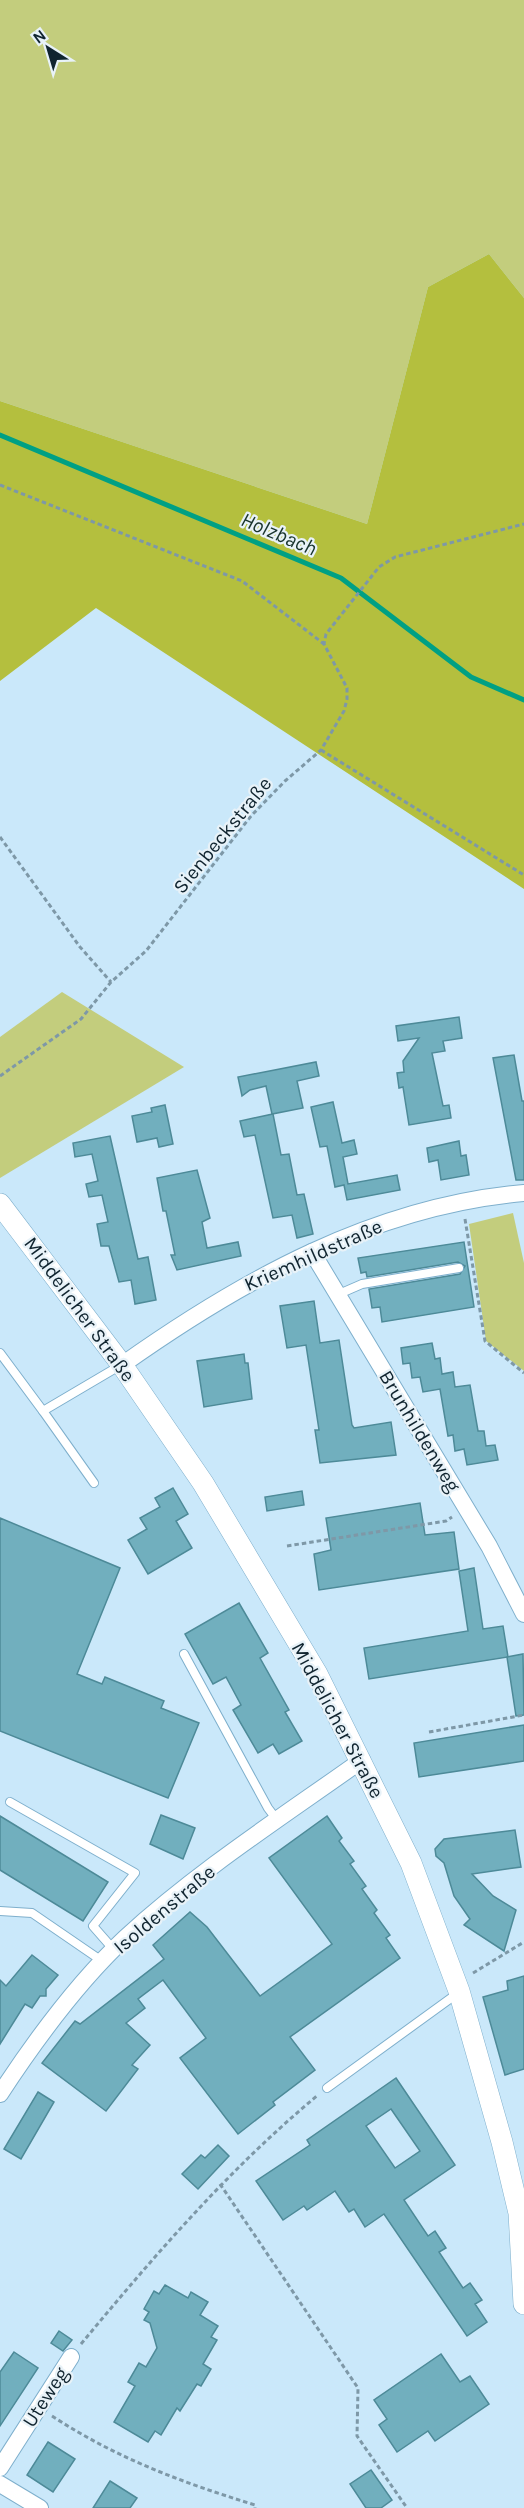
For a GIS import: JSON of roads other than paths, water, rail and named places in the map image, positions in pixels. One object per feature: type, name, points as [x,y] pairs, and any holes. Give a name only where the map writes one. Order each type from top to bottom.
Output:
[{"type":"street","name":"Kriemhildstraße","points":[[122,1365],[200,1311],[244,1284],[312,1251],[426,1210],[462,1202],[524,1194]]},
{"type":"street","name":"Middelicher Straße","points":[[0,1204],[122,1365],[203,1483],[317,1674],[362,1760],[411,1863],[459,1991],[521,2212],[524,2304]]},
{"type":"street","name":"Brunhildenweg","points":[[312,1251],[489,1546],[524,1614]]},
{"type":"street","name":"Isoldenstraße","points":[[0,2094],[77,1988],[108,1956],[175,1895],[362,1760]]},
{"type":"street","name":"Uteweg","points":[[0,2468],[71,2357]]},
{"type":"street","points":[[0,2484],[40,2508]]},
{"type":"lane","points":[[339,1294],[362,1284],[459,1268]]},
{"type":"lane","points":[[0,1353],[94,1483]]},
{"type":"lane","points":[[43,1411],[122,1365]]},
{"type":"lane","points":[[184,1654],[277,1821]]},
{"type":"lane","points":[[10,1802],[135,1873],[93,1926],[108,1956]]},
{"type":"lane","points":[[0,1911],[32,1913],[108,1956]]},
{"type":"lane","points":[[327,2088],[459,1991]]},
{"type":"waterway","name":"Holzbach","points":[[0,435],[341,578],[471,677],[524,700]]}]
